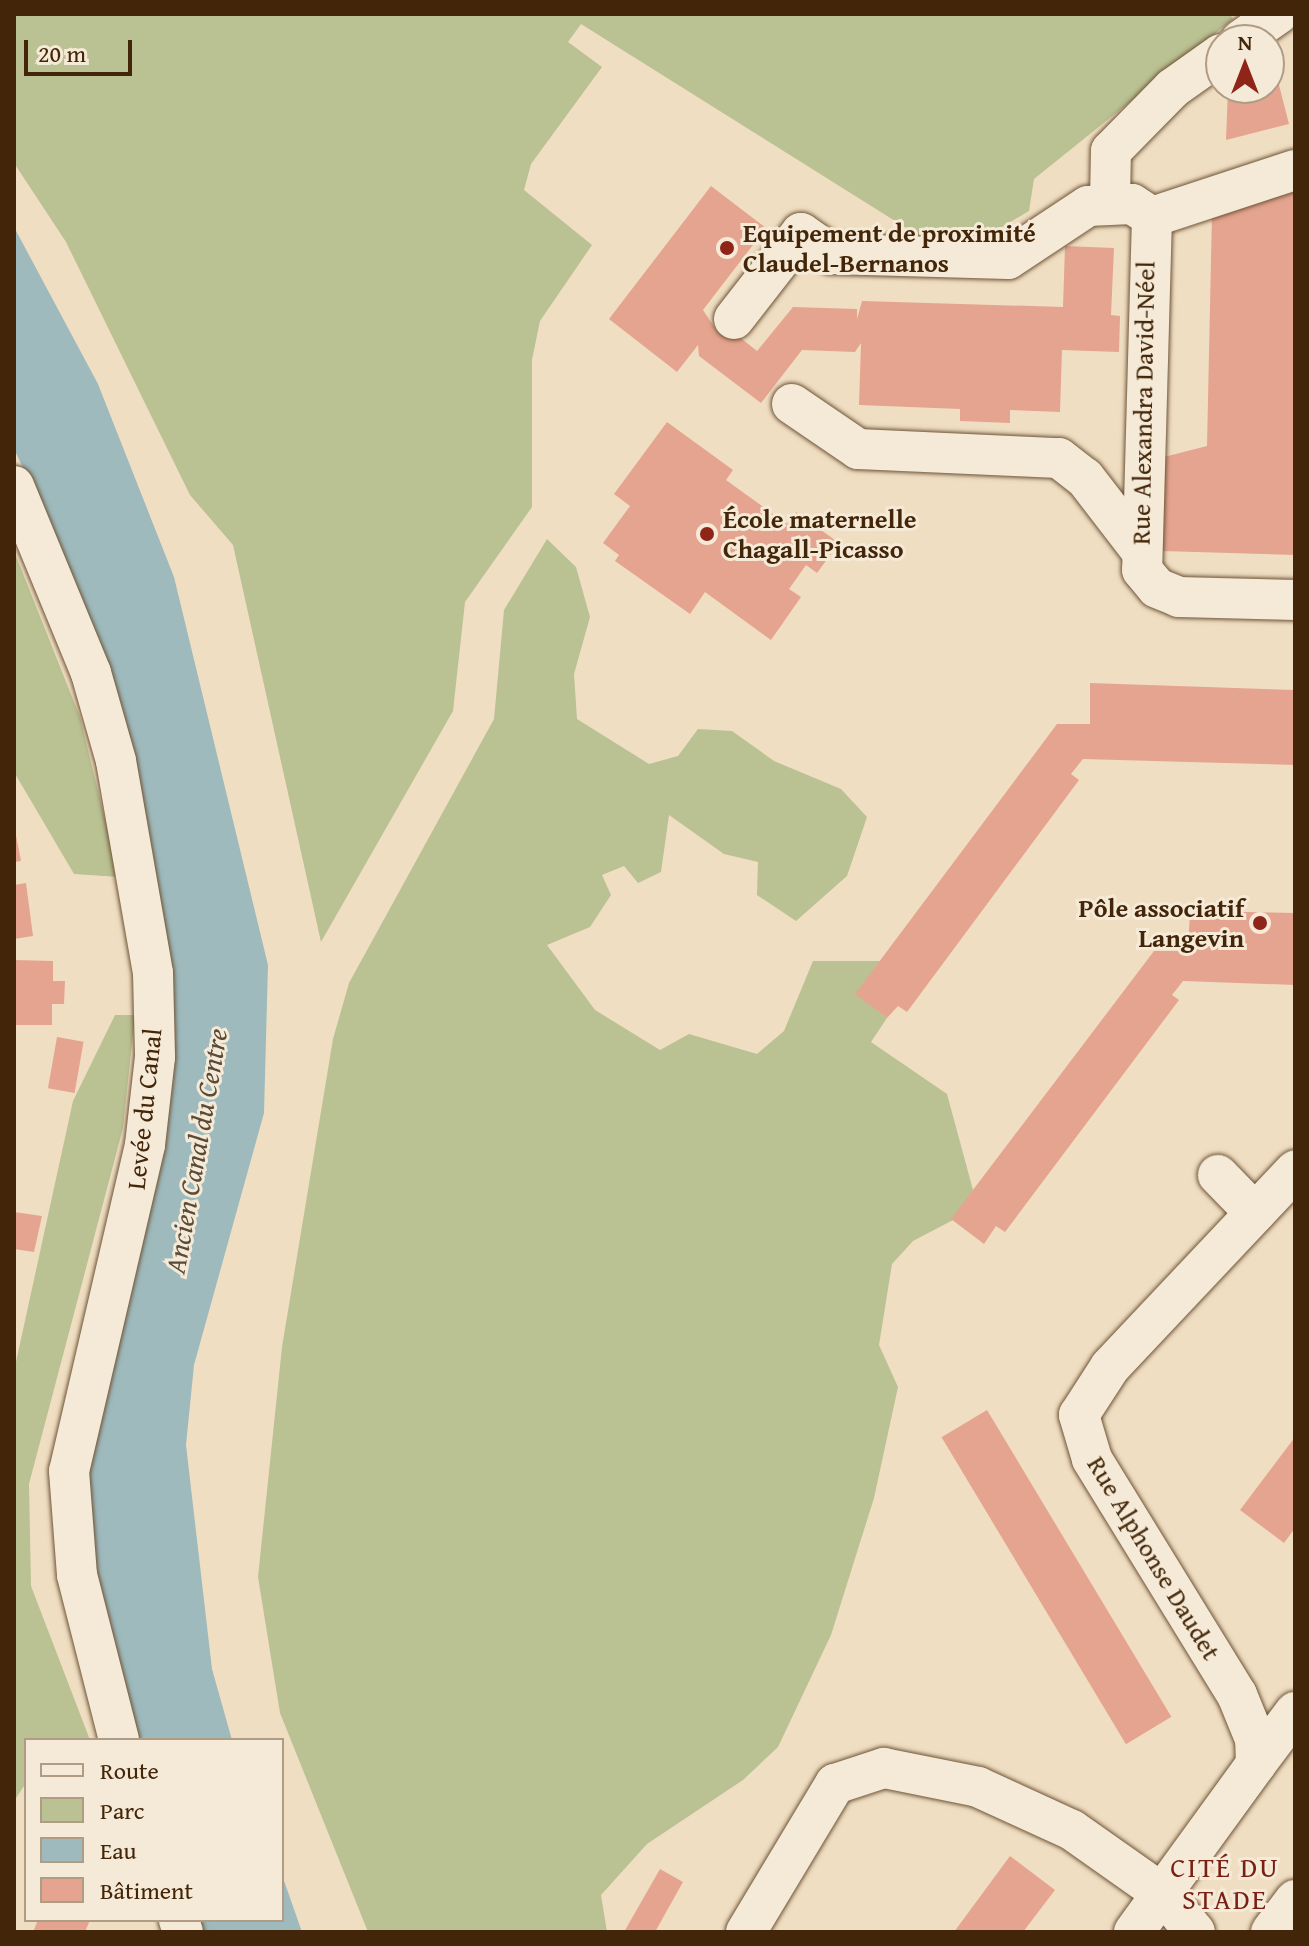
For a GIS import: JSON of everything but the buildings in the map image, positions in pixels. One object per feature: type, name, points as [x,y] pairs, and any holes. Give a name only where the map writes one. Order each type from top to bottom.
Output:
[{"type":"street","points":[[1110,201],[1111,151],[1173,88],[1205,65]]},
{"type":"street","points":[[734,319],[801,233],[831,254],[1008,259],[1088,206],[1110,201],[1152,217],[1295,170]]},
{"type":"street","name":"Rue Alexandra David-Néel","points":[[1152,217],[1139,548],[1142,570],[1157,588],[1179,597],[1295,600]]},
{"type":"street","points":[[792,404],[858,449],[1059,458],[1085,478],[1139,548]]},
{"type":"street","name":"Levée du Canal","points":[[14,486],[95,687],[116,761],[153,973],[155,1057],[145,1145],[69,1471],[77,1575],[118,1738]]},
{"type":"street","name":"Rue Alphonse Daudet","points":[[1256,1764],[1249,1717],[1092,1459],[1079,1415],[1110,1367],[1295,1171]]},
{"type":"street","points":[[1218,1175],[1255,1213]]},
{"type":"street","points":[[1134,1932],[1295,1712]]},
{"type":"street","points":[[746,1932],[835,1784],[884,1768],[978,1787],[1030,1809],[1101,1847],[1164,1895],[1195,1932]]},
{"type":"street","points":[[1271,1932],[1295,1900]]},
{"type":"green space","points":[[14,14],[1230,14],[1233,19],[1227,24],[1205,24],[1205,42],[1034,179],[1029,211],[995,231],[919,236],[581,24],[568,42],[602,67],[531,164],[524,190],[592,245],[540,321],[532,360],[532,507],[465,602],[453,711],[321,942],[233,545],[190,495],[66,242],[14,163]]},
{"type":"green space","points":[[547,539],[576,567],[590,617],[574,674],[577,719],[649,764],[678,756],[698,729],[732,731],[774,761],[841,789],[867,817],[847,876],[796,921],[757,895],[758,862],[724,854],[669,815],[661,872],[638,883],[624,866],[602,875],[611,895],[590,927],[547,945],[595,1010],[660,1050],[689,1034],[757,1054],[784,1031],[813,961],[880,961],[856,994],[887,1018],[871,1042],[947,1094],[973,1190],[953,1220],[913,1241],[892,1264],[879,1345],[898,1387],[874,1498],[831,1635],[778,1747],[743,1780],[647,1844],[601,1895],[607,1932],[368,1932],[280,1713],[258,1577],[282,1347],[333,1039],[349,983],[494,719],[504,610]]},
{"type":"green space","points":[[14,551],[80,717],[119,877],[74,874],[14,772]]},
{"type":"green space","points":[[115,1015],[135,1015],[123,1128],[29,1484],[31,1586],[89,1738],[24,1738],[24,1786],[14,1801],[14,1371],[73,1101]]},
{"type":"water","name":"Ancien Canal du Centre","points":[[14,227],[98,384],[174,577],[268,965],[264,1113],[194,1365],[186,1445],[212,1669],[231,1738],[133,1738],[78,1512],[172,1021],[36,495],[14,449]]},
{"type":"water","points":[[284,1881],[302,1932],[199,1932],[196,1922],[284,1922]]},
{"type":"place","name":"Equipement de proximité Claudel-Bernanos","points":[[727,248]]},
{"type":"place","name":"École maternelle Chagall-Picasso","points":[[707,534]]},
{"type":"place","name":"Pôle associatif Langevin","points":[[1260,923]]},
{"type":"district","name":"CITÉ DU STADE","points":[[1225,1883]]}]
